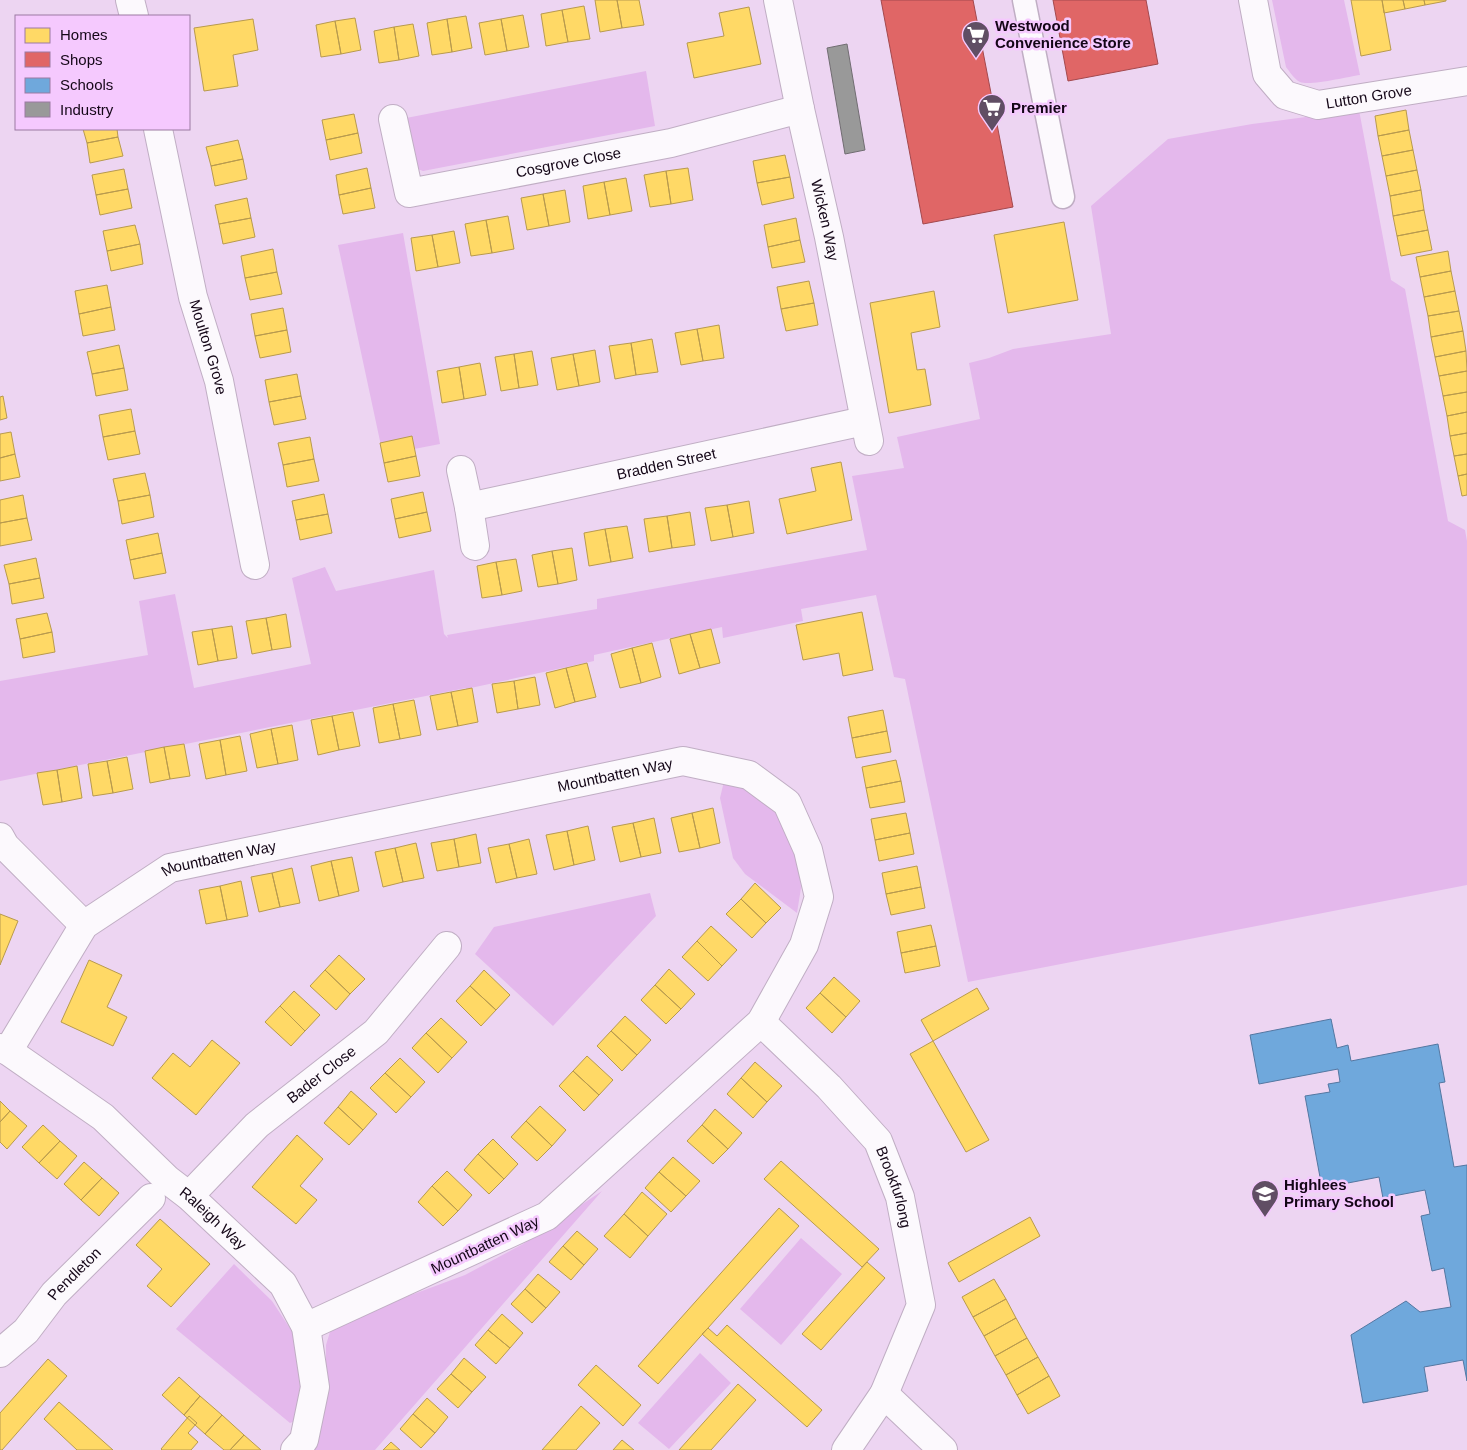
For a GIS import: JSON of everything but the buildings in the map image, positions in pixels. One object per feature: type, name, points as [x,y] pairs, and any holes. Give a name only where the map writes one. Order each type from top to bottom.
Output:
[{"type":"street","points":[[130,0],[134,15]]},
{"type":"street","name":"Wicken Way","points":[[778,0],[829,237],[866,431]]},
{"type":"street","points":[[1024,0],[1063,197]]},
{"type":"street","name":"Lutton Grove","points":[[1253,0],[1267,74],[1285,95],[1318,105],[1467,81]]},
{"type":"street","name":"Cosgrove Close","points":[[393,120],[409,193],[671,143],[800,109]]},
{"type":"street","name":"Moulton Grove","points":[[158,130],[193,297],[219,381],[255,565]]},
{"type":"street","name":"Bradden Street","points":[[469,507],[866,431]]},
{"type":"street","points":[[461,470],[475,546]]},
{"type":"street","name":"Mountbatten Way","points":[[4,1049],[84,924],[170,868],[683,761],[749,775],[787,802],[808,850],[819,897],[804,945],[761,1022],[547,1216],[306,1327]]},
{"type":"street","points":[[0,837],[5,846],[84,924]]},
{"type":"street","name":"Bader Close","points":[[190,1196],[257,1125],[376,1032],[447,946]]},
{"type":"street","name":"Brookfurlong","points":[[761,1022],[830,1087],[878,1141],[900,1197],[920,1305],[884,1394],[846,1450]]},
{"type":"street","name":"Raleigh Way","points":[[4,1049],[103,1117],[168,1180],[190,1196],[282,1284],[306,1327],[315,1387],[304,1440],[295,1450]]},
{"type":"street","name":"Pendleton","points":[[0,1354],[26,1331],[54,1294],[151,1198]]},
{"type":"street","points":[[884,1394],[943,1450]]},
{"type":"shaded area","points":[[1272,0],[1344,0],[1360,75],[1312,83],[1300,82],[1296,79],[1286,67]]},
{"type":"shaded area","points":[[646,71],[655,126],[423,171],[410,166],[401,119]]},
{"type":"shaded area","points":[[1359,110],[1391,280],[1405,289],[1448,521],[1465,530],[1467,541],[1467,885],[968,982],[905,679],[894,677],[876,595],[801,609],[803,621],[723,638],[722,627],[594,655],[594,661],[466,689],[0,781],[0,681],[148,655],[139,601],[175,594],[194,688],[311,664],[292,578],[325,567],[336,591],[434,570],[444,634],[448,638],[447,635],[597,609],[597,599],[867,550],[852,476],[904,468],[897,437],[980,419],[969,363],[1013,349],[1111,334],[1091,206],[1168,139],[1252,124]]},
{"type":"shaded area","points":[[403,233],[440,444],[383,455],[338,245]]},
{"type":"shaded area","points":[[725,777],[774,803],[799,861],[801,888],[797,913],[745,874],[733,858],[720,798]]},
{"type":"shaded area","points":[[650,893],[656,916],[553,1026],[475,954],[494,927]]},
{"type":"shaded area","points":[[602,1191],[375,1450],[309,1450],[326,1384],[326,1345],[330,1332],[341,1321],[465,1275],[523,1244]]},
{"type":"shaded area","points":[[801,1238],[842,1274],[781,1345],[740,1309]]},
{"type":"shaded area","points":[[234,1264],[272,1301],[295,1336],[303,1374],[295,1421],[290,1423],[176,1329]]},
{"type":"shaded area","points":[[700,1353],[731,1383],[669,1449],[638,1423]]},
{"type":"place","name":"Westwood Convenience Store","points":[[976,59]]},
{"type":"place","name":"Premier","points":[[992,132]]},
{"type":"place","name":"Highlees Primary School","points":[[1265,1218]]}]
